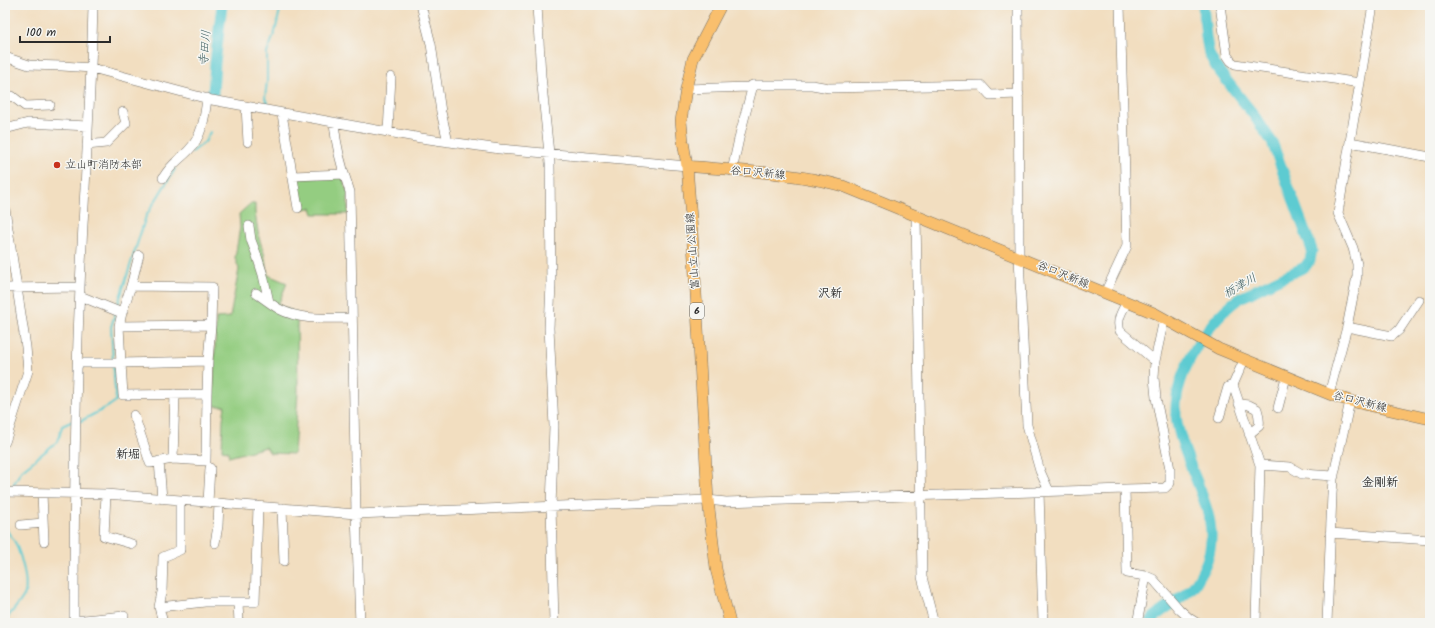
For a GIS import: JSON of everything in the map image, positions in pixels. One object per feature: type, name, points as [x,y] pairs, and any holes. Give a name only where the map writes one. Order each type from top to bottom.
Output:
[{"type":"main road","name":"富山立山公園線","points":[[721,5],[693,59],[686,89],[682,121],[682,141],[687,166],[694,259],[708,500],[716,569],[730,623]]},
{"type":"main road","name":"谷口沢新線","points":[[687,166],[823,180],[843,186],[1127,302],[1184,329],[1219,349],[1286,377],[1350,401],[1430,419]]},
{"type":"street","points":[[93,5],[92,68],[80,292],[74,494],[74,622],[124,616]]},
{"type":"street","points":[[421,5],[431,44],[441,112],[448,142]]},
{"type":"street","points":[[537,5],[541,76],[549,153],[550,344],[554,426],[551,506],[554,623]]},
{"type":"street","points":[[1018,5],[1019,257],[1027,426],[1040,471],[1049,491]]},
{"type":"street","points":[[1105,293],[1127,246],[1120,5]]},
{"type":"street","points":[[1220,5],[1227,55],[1230,61],[1243,65],[1360,83]]},
{"type":"street","points":[[1330,394],[1347,326],[1357,276],[1358,264],[1353,248],[1338,214],[1373,5]]},
{"type":"street","points":[[5,57],[29,64],[92,68],[207,98],[282,114],[448,142],[687,166]]},
{"type":"street","points":[[388,132],[391,77]]},
{"type":"street","points":[[686,89],[748,87],[753,85],[812,85],[829,88],[981,85],[990,95],[1019,94]]},
{"type":"street","points":[[732,171],[753,85]]},
{"type":"street","points":[[5,97],[12,96],[25,106],[50,105]]},
{"type":"street","points":[[163,178],[170,166],[188,150],[199,134],[203,123],[207,98]]},
{"type":"street","points":[[246,106],[248,142]]},
{"type":"street","points":[[87,145],[106,143],[126,123],[123,112]]},
{"type":"street","points":[[282,114],[298,208]]},
{"type":"street","points":[[5,129],[28,123],[88,126]]},
{"type":"street","points":[[334,123],[336,140],[350,192],[356,514],[360,623]]},
{"type":"street","points":[[1350,142],[1430,157]]},
{"type":"street","points":[[293,176],[344,174]]},
{"type":"street","points":[[5,209],[18,288],[28,371],[5,442]]},
{"type":"street","points":[[916,215],[922,577],[934,623]]},
{"type":"street","points":[[250,226],[250,240],[261,268],[269,302]]},
{"type":"street","points":[[139,255],[119,326],[123,395],[208,394]]},
{"type":"street","points":[[131,286],[212,287],[208,361],[206,461],[173,459],[150,463],[134,415]]},
{"type":"street","points":[[5,288],[80,292],[122,313]]},
{"type":"street","points":[[256,293],[279,309],[308,319],[352,318]]},
{"type":"street","points":[[1347,326],[1392,336],[1399,330],[1419,300]]},
{"type":"street","points":[[1127,302],[1119,318],[1118,326],[1120,331],[1155,361]]},
{"type":"street","points":[[5,492],[106,494],[356,514],[708,500],[726,502],[1165,488],[1170,483],[1170,470],[1156,398],[1154,378],[1155,361],[1164,319]]},
{"type":"street","points":[[119,326],[211,325]]},
{"type":"street","points":[[1244,360],[1233,385],[1260,465],[1256,623]]},
{"type":"street","points":[[78,363],[208,361]]},
{"type":"street","points":[[1278,408],[1286,377]]},
{"type":"street","points":[[1219,418],[1228,386],[1233,385]]},
{"type":"street","points":[[173,459],[175,394]]},
{"type":"street","points":[[1327,623],[1332,494],[1334,476],[1350,401]]},
{"type":"street","points":[[1239,404],[1249,404],[1257,409],[1259,413],[1259,426],[1249,434]]},
{"type":"street","points":[[159,461],[162,499]]},
{"type":"street","points":[[1260,465],[1290,466],[1302,474],[1334,476]]},
{"type":"street","points":[[208,502],[210,468]]},
{"type":"street","points":[[1125,489],[1126,573],[1146,576],[1153,579],[1179,609],[1197,623]]},
{"type":"street","points":[[1039,491],[1043,623]]},
{"type":"street","points":[[42,493],[44,541]]},
{"type":"street","points":[[106,494],[104,536],[132,544]]},
{"type":"street","points":[[163,623],[159,607],[162,592],[163,557],[180,550],[180,500]]},
{"type":"street","points":[[215,543],[218,526],[219,503]]},
{"type":"street","points":[[159,607],[205,602],[254,602],[258,506]]},
{"type":"street","points":[[282,508],[284,562]]},
{"type":"street","points":[[21,524],[43,523]]},
{"type":"street","points":[[1330,533],[1430,540]]},
{"type":"street","points":[[1136,623],[1146,576]]},
{"type":"street","points":[[238,602],[239,623]]},
{"type":"green space","points":[[342,177],[348,192],[348,214],[313,214],[311,208],[303,209],[296,178]]},
{"type":"green space","points":[[250,204],[255,204],[259,238],[264,253],[268,275],[287,283],[278,305],[297,313],[298,392],[294,454],[270,453],[266,447],[229,457],[228,451],[222,450],[225,406],[213,406],[216,318],[230,317],[239,269],[235,258],[240,227],[239,214]]},
{"type":"waterway","name":"寺田川","points":[[213,93],[222,5]]},
{"type":"waterway","points":[[269,106],[265,98],[267,81],[267,53],[275,32],[281,5]]},
{"type":"waterway","name":"栃津川","points":[[1150,623],[1153,618],[1193,587],[1204,568],[1209,555],[1211,542],[1209,516],[1184,448],[1177,421],[1177,399],[1180,383],[1186,367],[1204,336],[1225,310],[1237,300],[1305,267],[1310,260],[1312,250],[1272,142],[1253,114],[1216,67],[1209,54],[1203,5]]},
{"type":"waterway","points":[[191,153],[205,142],[210,132]]},
{"type":"waterway","points":[[117,307],[146,216],[175,169]]},
{"type":"waterway","points":[[113,361],[111,327],[115,314]]},
{"type":"waterway","points":[[78,421],[81,421],[116,401],[113,365]]},
{"type":"waterway","points":[[11,489],[21,471],[58,441],[62,426],[73,421]]},
{"type":"waterway","points":[[5,503],[8,495]]},
{"type":"waterway","points":[[5,526],[16,544],[24,568],[26,582],[25,593],[22,599],[5,620]]},
{"type":"waterway","points":[[1427,623],[1430,606]]},
{"type":"place","name":"立山町消防本部","points":[[57,165]]},
{"type":"district","name":"沢新","points":[[830,293]]},
{"type":"district","name":"新堀","points":[[128,454]]},
{"type":"district","name":"金剛新","points":[[1380,482]]}]
